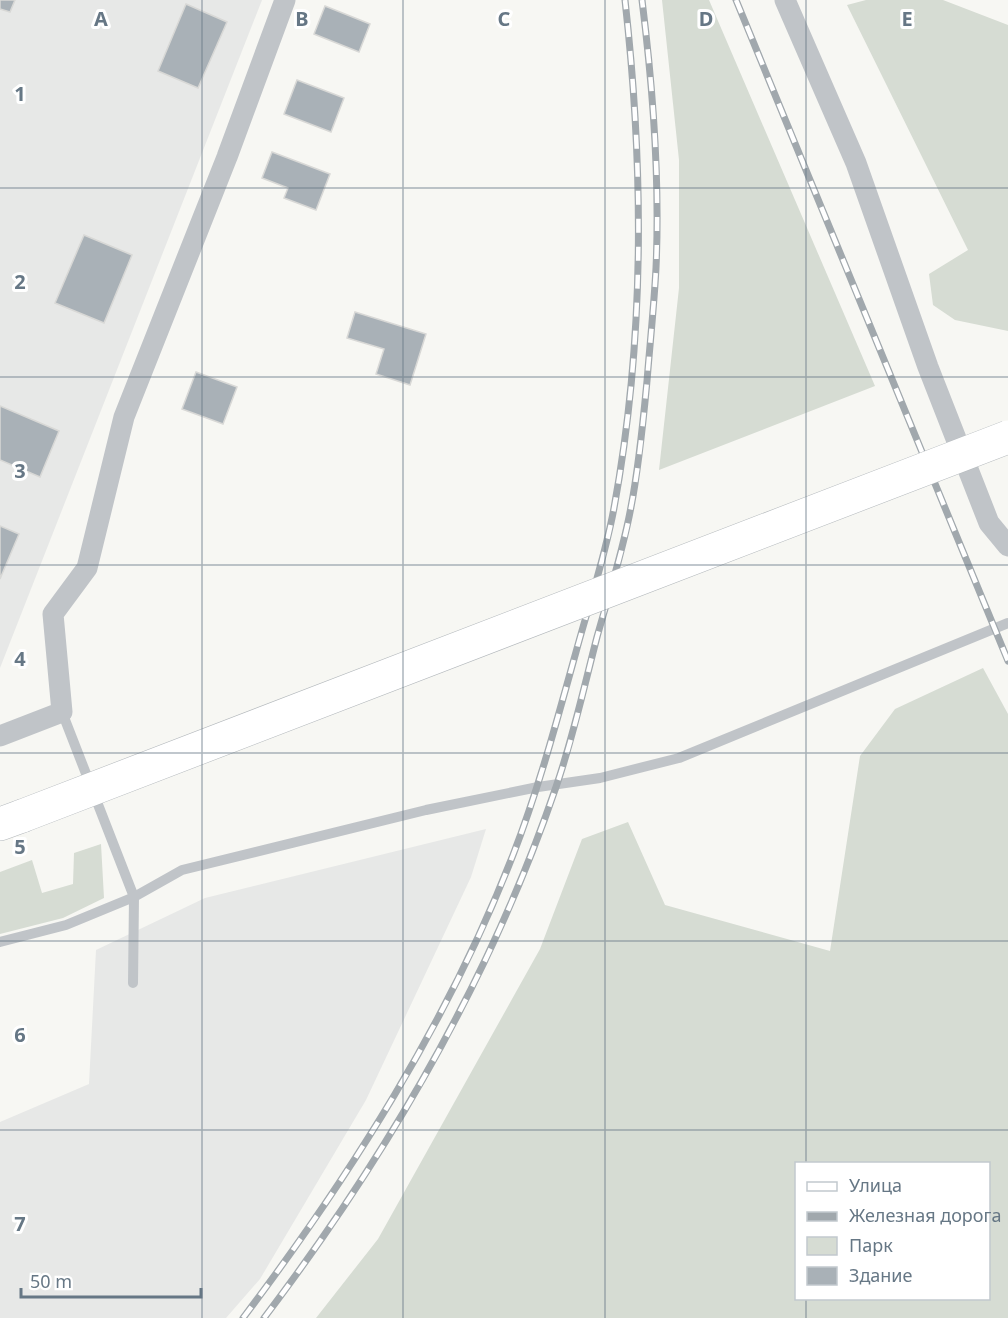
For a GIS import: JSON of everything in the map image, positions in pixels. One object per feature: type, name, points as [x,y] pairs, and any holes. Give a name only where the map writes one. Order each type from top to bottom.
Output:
[{"type":"main road","points":[[11,820],[1008,437]]},
{"type":"street","points":[[0,736],[62,712],[53,614],[87,568],[124,417],[227,156],[285,0]]},
{"type":"street","points":[[785,0],[856,163],[928,367],[989,523],[1008,546]]},
{"type":"lane","points":[[0,942],[66,925],[134,897],[182,870],[426,810],[609,776],[679,758],[1008,623]]},
{"type":"lane","points":[[62,712],[134,897],[133,983]]},
{"type":"shaded area","points":[[0,0],[262,0],[0,668]]},
{"type":"shaded area","points":[[486,829],[471,877],[366,1100],[260,1279],[226,1318],[0,1318],[0,1122],[89,1084],[96,950],[205,898]]},
{"type":"green space","points":[[662,0],[709,0],[875,386],[659,470],[679,288],[679,160]]},
{"type":"green space","points":[[866,0],[943,0],[1008,25],[1008,331],[955,320],[933,305],[929,274],[968,250],[847,5]]},
{"type":"green space","points":[[983,668],[1008,714],[1008,1318],[316,1318],[378,1239],[540,949],[582,839],[628,822],[665,905],[830,951],[860,756],[895,709]]},
{"type":"green space","points":[[101,844],[104,898],[63,918],[0,934],[0,872],[32,860],[42,893],[73,884],[74,853]]},
{"type":"building","points":[[0,0],[15,0],[10,12],[0,9]]},
{"type":"building","points":[[186,4],[227,22],[198,88],[158,71]]},
{"type":"building","points":[[325,6],[370,24],[359,52],[314,34]]},
{"type":"building","points":[[297,80],[344,98],[331,132],[284,114]]},
{"type":"building","points":[[272,152],[330,174],[316,210],[284,198],[288,188],[262,178]]},
{"type":"building","points":[[84,235],[132,255],[104,323],[55,303]]},
{"type":"building","points":[[355,312],[426,334],[410,385],[376,374],[384,349],[347,338]]},
{"type":"building","points":[[196,372],[237,387],[223,424],[182,409]]},
{"type":"building","points":[[0,406],[59,431],[40,477],[0,460]]},
{"type":"building","points":[[0,526],[19,534],[0,579]]},
{"type":"railway","points":[[243,1318],[322,1209],[359,1153],[394,1096],[459,978],[513,855],[555,728],[614,508],[631,381],[636,318],[638,191],[636,128],[625,0]]},
{"type":"railway","points":[[264,1318],[309,1257],[393,1130],[467,997],[530,859],[568,750],[628,523],[644,413],[655,282],[657,201],[652,100],[642,0]]},
{"type":"railway","points":[[736,0],[1008,661]]}]
